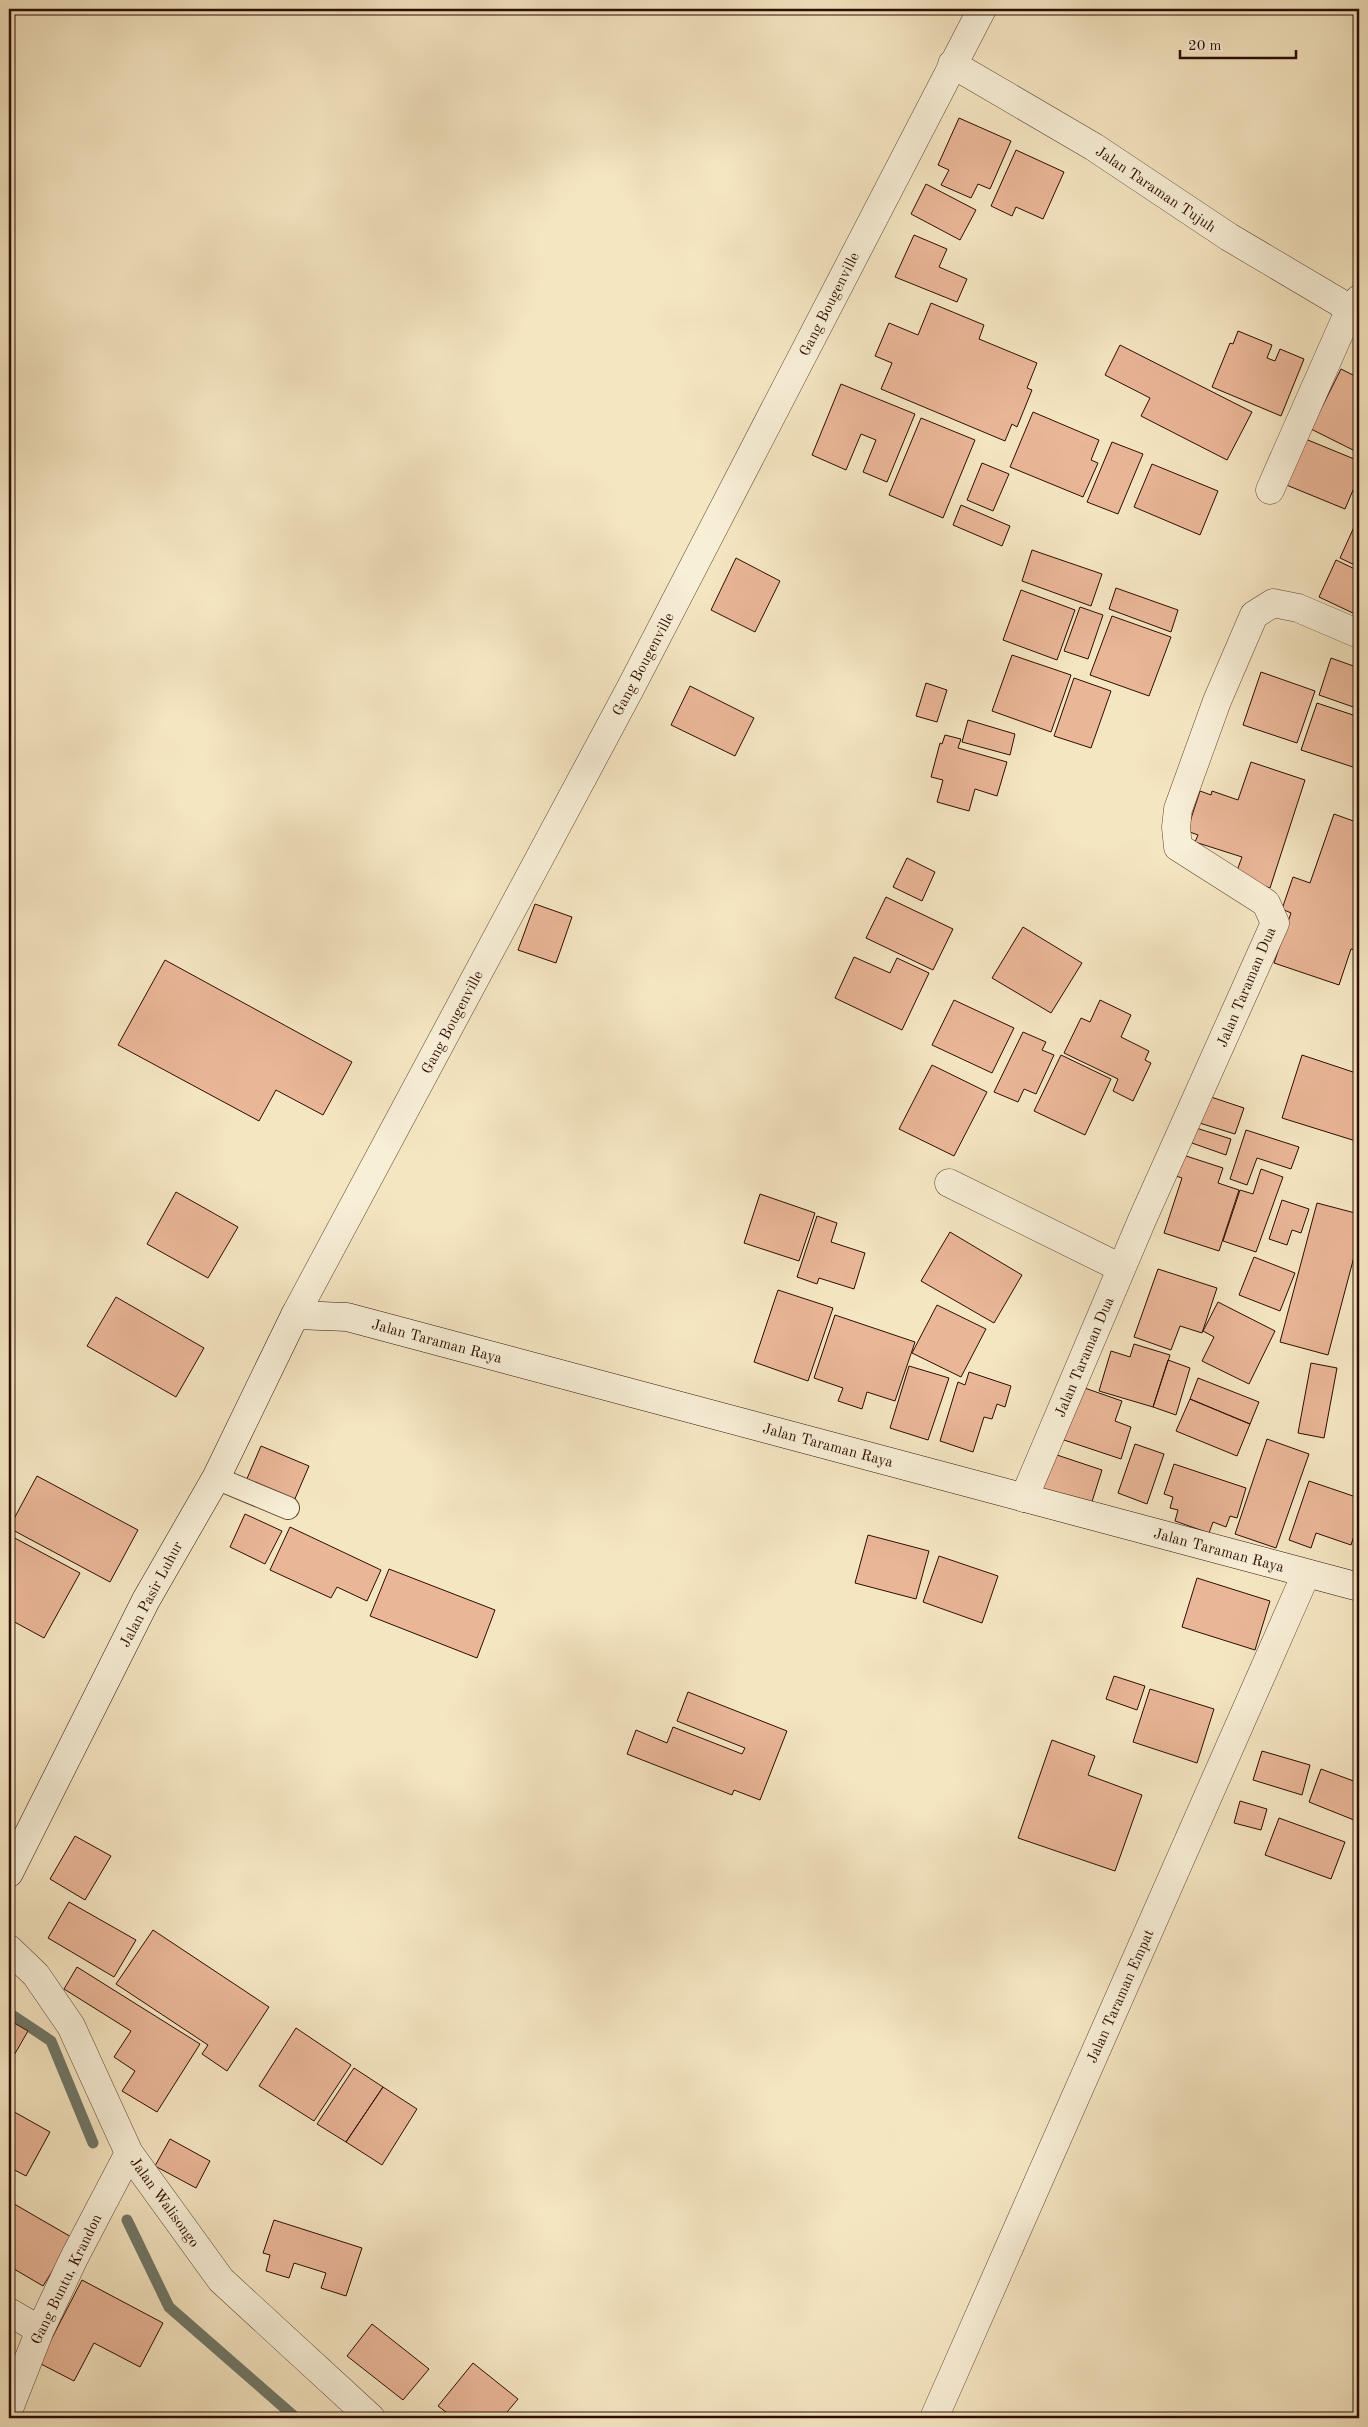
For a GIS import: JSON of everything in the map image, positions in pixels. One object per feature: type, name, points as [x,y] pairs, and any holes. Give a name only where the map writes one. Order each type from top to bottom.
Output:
[{"type":"street","name":"Gang Bougenville","points":[[295,1316],[630,689],[982,9]]},
{"type":"street","name":"Jalan Taraman Tujuh","points":[[952,64],[1094,147],[1229,238],[1356,307]]},
{"type":"street","points":[[1270,490],[1356,307]]},
{"type":"street","name":"Jalan Taraman Dua","points":[[1024,1498],[1121,1268],[1275,923],[1266,903],[1178,847],[1176,827],[1178,809],[1216,701],[1254,615],[1272,603],[1298,608],[1359,634]]},
{"type":"street","points":[[949,1183],[1121,1268]]},
{"type":"street","name":"Jalan Pasir Luhur","points":[[9,1873],[146,1600],[216,1478],[295,1316]]},
{"type":"street","name":"Jalan Taraman Raya","points":[[295,1316],[348,1317],[1359,1587]]},
{"type":"street","name":"Jalan Taraman Empat","points":[[934,2418],[1306,1574]]},
{"type":"street","name":"Jalan Walisongo","points":[[9,1949],[36,1975],[71,2026],[130,2153],[222,2280],[371,2418]]},
{"type":"street","name":"Gang Buntu, Krandon","points":[[9,2409],[40,2330],[74,2258],[130,2153]]},
{"type":"street","points":[[9,2312],[40,2330]]},
{"type":"lane","points":[[216,1478],[288,1508]]},
{"type":"building","points":[[959,118],[1011,141],[990,189],[978,184],[971,198],[941,185],[949,170],[938,165]]},
{"type":"building","points":[[1016,150],[1064,172],[1043,219],[1016,207],[1012,216],[991,206]]},
{"type":"building","points":[[926,184],[976,210],[960,240],[911,214]]},
{"type":"building","points":[[914,235],[947,249],[939,267],[967,279],[957,302],[895,277]]},
{"type":"building","points":[[931,303],[984,325],[979,339],[1037,363],[1027,388],[1032,390],[1017,427],[1012,424],[1005,441],[881,389],[892,363],[875,356],[889,323],[918,335]]},
{"type":"building","points":[[1238,331],[1272,345],[1267,358],[1275,361],[1280,349],[1304,359],[1281,416],[1212,387],[1230,343],[1233,344]]},
{"type":"building","points":[[1120,345],[1252,412],[1227,460],[1141,416],[1150,398],[1105,375]]},
{"type":"building","points":[[1341,369],[1359,378],[1359,453],[1311,429]]},
{"type":"building","points":[[841,384],[915,414],[887,482],[863,472],[876,440],[861,434],[846,470],[812,455]]},
{"type":"building","points":[[1033,412],[1099,440],[1091,460],[1098,463],[1083,497],[1010,467]]},
{"type":"building","points":[[921,418],[975,440],[943,518],[889,495]]},
{"type":"building","points":[[1303,438],[1359,461],[1359,476],[1345,509],[1284,484]]},
{"type":"building","points":[[1112,442],[1143,454],[1118,514],[1087,502]]},
{"type":"building","points":[[982,463],[1009,474],[993,511],[967,500]]},
{"type":"building","points":[[1152,464],[1218,491],[1200,535],[1134,507]]},
{"type":"building","points":[[961,505],[1010,526],[1002,546],[953,525]]},
{"type":"building","points":[[1359,516],[1359,567],[1340,558]]},
{"type":"building","points":[[1032,550],[1102,574],[1091,606],[1022,581]]},
{"type":"building","points":[[736,558],[780,581],[755,632],[711,610]]},
{"type":"building","points":[[1336,560],[1359,571],[1359,604],[1355,614],[1319,597]]},
{"type":"building","points":[[1116,588],[1178,610],[1171,632],[1109,609]]},
{"type":"building","points":[[1021,590],[1075,610],[1057,660],[1003,640]]},
{"type":"building","points":[[1080,607],[1103,615],[1088,659],[1064,651]]},
{"type":"building","points":[[1112,616],[1171,637],[1149,696],[1090,675]]},
{"type":"building","points":[[1012,655],[1071,675],[1051,732],[992,711]]},
{"type":"building","points":[[1331,658],[1359,668],[1359,709],[1319,695]]},
{"type":"building","points":[[1261,672],[1315,691],[1297,743],[1243,725]]},
{"type":"building","points":[[1074,678],[1111,691],[1091,748],[1054,736]]},
{"type":"building","points":[[926,683],[947,690],[937,722],[916,716]]},
{"type":"building","points":[[690,686],[754,718],[735,756],[671,725]]},
{"type":"building","points":[[1317,703],[1359,717],[1359,769],[1301,750]]},
{"type":"building","points":[[968,720],[1015,734],[1010,755],[962,742]]},
{"type":"building","points":[[945,735],[961,739],[958,748],[1007,762],[997,796],[975,789],[969,811],[937,802],[943,780],[931,777],[940,743],[942,744]]},
{"type":"building","points":[[1251,762],[1305,780],[1270,888],[1235,876],[1242,857],[1195,842],[1198,835],[1187,831],[1200,791],[1211,795],[1212,791],[1238,800]]},
{"type":"building","points":[[1334,814],[1359,823],[1359,951],[1351,949],[1339,985],[1274,963],[1291,913],[1282,909],[1293,877],[1310,883]]},
{"type":"building","points":[[907,858],[935,872],[922,901],[893,887]]},
{"type":"building","points":[[886,897],[953,929],[933,970],[866,938]]},
{"type":"building","points":[[535,904],[572,917],[556,963],[518,950]]},
{"type":"building","points":[[1023,927],[1082,963],[1051,1013],[992,978]]},
{"type":"building","points":[[854,957],[890,973],[897,958],[929,973],[902,1030],[835,998]]},
{"type":"building","points":[[165,960],[352,1062],[323,1115],[276,1090],[259,1121],[118,1045]]},
{"type":"building","points":[[954,1000],[1014,1028],[992,1073],[932,1045]]},
{"type":"building","points":[[1100,1000],[1131,1015],[1121,1037],[1149,1051],[1145,1060],[1151,1063],[1133,1101],[1113,1091],[1118,1079],[1064,1053],[1081,1018],[1090,1022]]},
{"type":"building","points":[[1023,1032],[1046,1042],[1042,1050],[1054,1055],[1036,1094],[1024,1089],[1018,1102],[994,1092]]},
{"type":"building","points":[[1061,1055],[1111,1079],[1085,1135],[1034,1111]]},
{"type":"building","points":[[1302,1055],[1359,1074],[1359,1142],[1282,1118]]},
{"type":"building","points":[[932,1065],[987,1092],[954,1156],[899,1129]]},
{"type":"building","points":[[1202,1094],[1244,1108],[1235,1134],[1193,1121]]},
{"type":"building","points":[[1193,1127],[1231,1139],[1226,1155],[1189,1142]]},
{"type":"building","points":[[1246,1130],[1299,1147],[1291,1169],[1257,1158],[1247,1185],[1230,1179]]},
{"type":"building","points":[[1180,1154],[1223,1168],[1218,1183],[1239,1190],[1219,1251],[1164,1233],[1182,1178],[1173,1175]]},
{"type":"building","points":[[1261,1169],[1283,1177],[1256,1252],[1223,1241],[1240,1190],[1253,1194]]},
{"type":"building","points":[[176,1192],[238,1227],[208,1278],[147,1244]]},
{"type":"building","points":[[760,1194],[815,1213],[799,1261],[744,1243]]},
{"type":"building","points":[[1282,1200],[1309,1209],[1301,1233],[1292,1230],[1287,1245],[1269,1239]]},
{"type":"building","points":[[1317,1203],[1359,1214],[1359,1238],[1328,1355],[1280,1342]]},
{"type":"building","points":[[817,1216],[837,1223],[831,1242],[865,1253],[854,1289],[819,1278],[817,1284],[797,1277]]},
{"type":"building","points":[[950,1232],[1022,1275],[994,1323],[921,1281]]},
{"type":"building","points":[[1254,1257],[1295,1273],[1280,1311],[1239,1295]]},
{"type":"building","points":[[1158,1269],[1217,1288],[1202,1333],[1180,1326],[1171,1350],[1134,1337]]},
{"type":"building","points":[[778,1290],[833,1308],[808,1381],[754,1362]]},
{"type":"building","points":[[116,1297],[204,1348],[176,1397],[87,1346]]},
{"type":"building","points":[[1218,1302],[1275,1331],[1249,1384],[1202,1361],[1214,1337],[1203,1331]]},
{"type":"building","points":[[937,1305],[986,1329],[961,1377],[912,1353]]},
{"type":"building","points":[[835,1315],[915,1342],[895,1401],[867,1392],[862,1409],[838,1401],[843,1388],[814,1378]]},
{"type":"building","points":[[1134,1344],[1170,1355],[1153,1407],[1099,1391],[1111,1351],[1130,1357]]},
{"type":"building","points":[[1168,1360],[1190,1368],[1176,1415],[1153,1407]]},
{"type":"building","points":[[1311,1363],[1337,1368],[1324,1438],[1298,1433]]},
{"type":"building","points":[[909,1366],[949,1378],[928,1440],[890,1428]]},
{"type":"building","points":[[969,1372],[1011,1386],[1005,1407],[997,1404],[992,1419],[984,1417],[973,1452],[940,1441],[958,1382],[965,1385]]},
{"type":"building","points":[[1198,1378],[1259,1402],[1250,1424],[1190,1399]]},
{"type":"building","points":[[1076,1385],[1122,1401],[1115,1421],[1131,1427],[1121,1459],[1058,1438]]},
{"type":"building","points":[[1190,1399],[1250,1424],[1237,1456],[1176,1431]]},
{"type":"building","points":[[1267,1439],[1309,1454],[1276,1548],[1235,1534]]},
{"type":"building","points":[[1135,1444],[1164,1454],[1147,1504],[1118,1493]]},
{"type":"building","points":[[261,1446],[309,1466],[294,1501],[246,1481]]},
{"type":"building","points":[[1054,1454],[1102,1470],[1090,1508],[1041,1492]]},
{"type":"building","points":[[1174,1464],[1246,1488],[1237,1518],[1230,1516],[1226,1527],[1213,1522],[1209,1533],[1175,1521],[1178,1510],[1170,1508],[1173,1497],[1164,1494]]},
{"type":"building","points":[[37,1476],[138,1530],[110,1582],[9,1528]]},
{"type":"building","points":[[1309,1481],[1359,1498],[1359,1521],[1351,1545],[1316,1533],[1311,1548],[1289,1540]]},
{"type":"building","points":[[245,1514],[282,1531],[265,1564],[230,1547]]},
{"type":"building","points":[[290,1527],[381,1570],[367,1601],[337,1587],[331,1598],[270,1570]]},
{"type":"building","points":[[9,1535],[80,1573],[44,1638],[9,1619]]},
{"type":"building","points":[[868,1535],[929,1551],[916,1599],[855,1583]]},
{"type":"building","points":[[939,1556],[998,1576],[982,1623],[923,1602]]},
{"type":"building","points":[[389,1569],[495,1610],[477,1658],[370,1616]]},
{"type":"building","points":[[1197,1578],[1270,1601],[1255,1650],[1182,1627]]},
{"type":"building","points":[[1114,1676],[1145,1686],[1137,1710],[1106,1699]]},
{"type":"building","points":[[1150,1689],[1214,1709],[1197,1763],[1133,1742]]},
{"type":"building","points":[[688,1692],[787,1731],[760,1800],[734,1790],[732,1795],[627,1754],[636,1730],[667,1743],[673,1727],[742,1754],[745,1748],[677,1721]]},
{"type":"building","points":[[1052,1740],[1095,1756],[1088,1775],[1142,1795],[1115,1871],[1018,1838]]},
{"type":"building","points":[[1262,1751],[1310,1765],[1302,1795],[1253,1780]]},
{"type":"building","points":[[1321,1769],[1359,1783],[1359,1822],[1309,1802]]},
{"type":"building","points":[[1240,1801],[1267,1809],[1261,1830],[1234,1823]]},
{"type":"building","points":[[1279,1818],[1345,1842],[1331,1879],[1265,1855]]},
{"type":"building","points":[[75,1836],[111,1856],[85,1900],[50,1879]]},
{"type":"building","points":[[69,1902],[136,1940],[114,1977],[48,1938]]},
{"type":"building","points":[[153,1930],[269,2007],[227,2071],[202,2054],[208,2045],[116,1984]]},
{"type":"building","points":[[77,1967],[200,2044],[157,2112],[122,2091],[135,2071],[114,2057],[131,2031],[64,1989]]},
{"type":"building","points":[[9,2020],[28,2031],[9,2064]]},
{"type":"building","points":[[296,2028],[351,2065],[314,2121],[259,2086]]},
{"type":"building","points":[[354,2068],[383,2087],[346,2142],[317,2124]]},
{"type":"building","points":[[383,2087],[417,2109],[382,2165],[346,2142]]},
{"type":"building","points":[[9,2109],[50,2132],[26,2176],[9,2167]]},
{"type":"building","points":[[170,2139],[210,2161],[196,2188],[155,2166]]},
{"type":"building","points":[[9,2201],[73,2238],[43,2286],[9,2266]]},
{"type":"building","points":[[274,2220],[362,2248],[346,2296],[321,2288],[326,2273],[294,2263],[289,2278],[266,2271],[270,2255],[263,2253]]},
{"type":"building","points":[[82,2280],[163,2323],[140,2367],[94,2343],[74,2381],[39,2363]]},
{"type":"building","points":[[372,2324],[429,2369],[403,2400],[347,2356]]},
{"type":"building","points":[[473,2363],[518,2399],[502,2418],[449,2418],[451,2416],[438,2406]]},
{"type":"waterway","points":[[9,2013],[51,2041],[93,2143]]},
{"type":"waterway","points":[[127,2220],[169,2307],[296,2418]]}]
